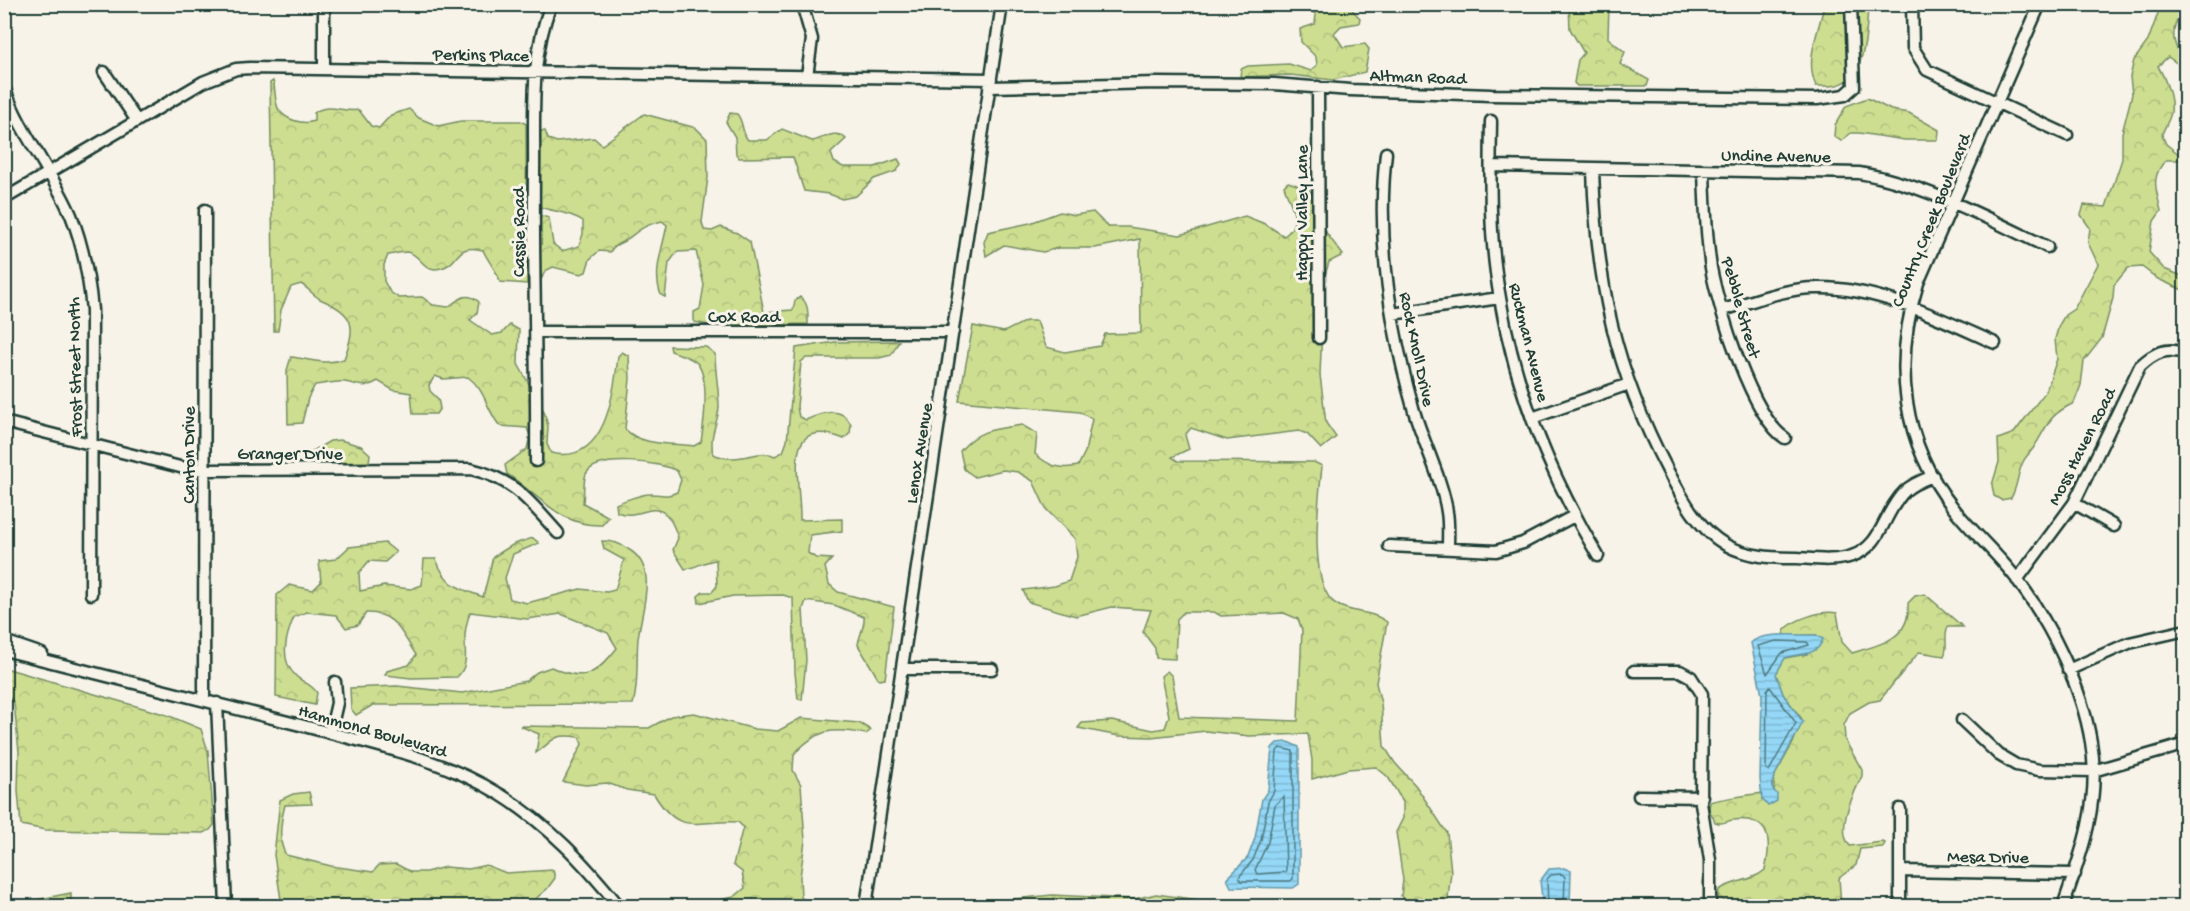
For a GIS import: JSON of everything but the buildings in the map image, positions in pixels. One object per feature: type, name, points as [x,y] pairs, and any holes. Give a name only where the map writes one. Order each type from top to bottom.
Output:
[{"type":"street","points":[[324,4],[324,68]]},
{"type":"street","name":"Cassie Road","points":[[536,461],[533,223],[535,72],[538,44],[551,4]]},
{"type":"street","points":[[802,4],[812,39],[807,76]]},
{"type":"street","name":"Lenox Avenue","points":[[866,906],[1002,4]]},
{"type":"street","name":"Altman Road","points":[[990,83],[1157,83],[1509,95],[1817,99],[1845,94],[1854,87],[1851,4]]},
{"type":"street","points":[[1912,4],[1912,42],[1917,58],[1936,76],[2067,135]]},
{"type":"street","name":"Country Creek Boulevard","points":[[2040,4],[1918,283],[1910,308],[1905,337],[1906,401],[1918,443],[1932,476],[1957,513],[2018,580],[2038,610],[2068,670],[2085,715],[2092,744],[2090,820],[2075,874],[2063,906]]},
{"type":"street","name":"Perkins Place","points":[[4,199],[210,78],[236,69],[324,68],[807,76],[990,83]]},
{"type":"street","points":[[104,72],[136,121]]},
{"type":"street","name":"Frost Street North","points":[[4,87],[22,129],[70,215],[89,286],[92,310],[91,594]]},
{"type":"street","name":"Happy Valley Lane","points":[[1318,87],[1318,338]]},
{"type":"street","name":"Ruckman Avenue","points":[[1491,121],[1492,232],[1500,298],[1532,418],[1574,516],[1598,556]]},
{"type":"street","name":"Rock Knoll Drive","points":[[1386,153],[1381,196],[1385,269],[1392,314],[1414,412],[1447,512],[1448,548]]},
{"type":"street","name":"Undine Avenue","points":[[1491,166],[1859,173],[1905,183],[2047,247]]},
{"type":"street","points":[[1593,169],[1599,267],[1617,349],[1650,437],[1694,516],[1720,541],[1746,553],[1789,558],[1851,556],[1872,544],[1896,502],[1906,490],[1932,476]]},
{"type":"street","name":"Pebble Street","points":[[1704,171],[1705,213],[1711,269],[1722,310],[1754,395],[1775,432],[1785,438]]},
{"type":"street","name":"Canton Drive","points":[[204,699],[206,210]]},
{"type":"street","points":[[1722,310],[1816,288],[1837,289],[1910,308],[1995,343]]},
{"type":"street","points":[[1392,314],[1500,298]]},
{"type":"street","name":"Cox Road","points":[[536,332],[953,332]]},
{"type":"street","name":"Moss Haven Road","points":[[2018,580],[2074,503],[2140,366],[2158,352],[2168,350],[2186,354]]},
{"type":"street","points":[[1532,418],[1629,384]]},
{"type":"street","name":"Granger Drive","points":[[4,422],[159,464],[205,470],[471,469],[498,477],[512,485],[558,533]]},
{"type":"street","points":[[2074,503],[2114,526]]},
{"type":"street","points":[[1389,546],[1496,551],[1508,548],[1574,516]]},
{"type":"street","points":[[2068,670],[2129,643],[2186,630]]},
{"type":"street","name":"Hammond Boulevard","points":[[4,641],[73,666]]},
{"type":"street","name":"Hammond Boulevard","points":[[4,650],[204,699],[432,762],[500,794],[533,816],[577,855],[619,906]]},
{"type":"street","points":[[902,669],[992,669]]},
{"type":"street","points":[[1634,671],[1680,671],[1691,677],[1699,688],[1702,709],[1702,797],[1710,860],[1710,906]]},
{"type":"street","points":[[330,733],[337,703],[335,682]]},
{"type":"street","points":[[218,703],[226,906]]},
{"type":"street","points":[[1962,720],[1999,754],[2016,765],[2039,770],[2093,771],[2186,744]]},
{"type":"street","points":[[1639,796],[1702,797]]},
{"type":"street","points":[[1900,809],[1900,906]]},
{"type":"street","points":[[2185,906],[2186,865]]},
{"type":"street","name":"Mesa Drive","points":[[1900,871],[2075,874]]},
{"type":"green space","points":[[1304,5],[1352,5],[1353,11],[1360,18],[1359,23],[1341,26],[1334,33],[1343,47],[1365,44],[1369,49],[1365,72],[1333,80],[1290,75],[1240,77],[1241,69],[1248,66],[1289,64],[1311,71],[1317,65],[1316,57],[1301,42],[1300,29],[1315,24],[1316,14],[1306,9]]},
{"type":"green space","points":[[1569,5],[1609,5],[1608,38],[1625,52],[1620,64],[1649,80],[1647,86],[1577,86],[1574,83],[1578,60],[1584,53],[1570,29]]},
{"type":"green space","points":[[1824,5],[1868,5],[1866,34],[1862,56],[1854,74],[1837,85],[1816,86],[1811,66]]},
{"type":"green space","points":[[2161,5],[2185,5],[2185,19],[2176,22],[2174,41],[2185,69],[2168,57],[2158,66],[2171,100],[2170,115],[2162,135],[2166,144],[2180,155],[2179,160],[2166,160],[2157,173],[2156,191],[2161,211],[2154,221],[2149,252],[2164,269],[2185,277],[2185,291],[2158,279],[2142,267],[2128,268],[2114,285],[2113,298],[2102,338],[2084,361],[2081,385],[2074,403],[2053,417],[2024,460],[2011,498],[2001,500],[1994,496],[1992,485],[1999,462],[1998,439],[2014,433],[2046,391],[2057,359],[2055,339],[2059,325],[2065,315],[2074,309],[2098,264],[2088,243],[2090,228],[2081,215],[2084,205],[2106,207],[2122,159],[2122,133],[2132,94],[2130,77],[2134,60],[2148,41]]},
{"type":"green space","points":[[273,81],[279,110],[290,119],[300,122],[314,121],[314,113],[331,108],[359,110],[371,126],[379,128],[391,115],[409,109],[419,118],[438,126],[461,121],[521,121],[526,124],[527,284],[500,282],[483,250],[473,248],[461,252],[450,264],[435,269],[427,267],[411,253],[388,255],[384,265],[384,281],[390,292],[399,298],[422,297],[433,305],[448,307],[460,299],[471,297],[479,302],[477,313],[470,320],[492,335],[502,333],[510,325],[519,330],[518,364],[544,411],[548,426],[547,444],[551,453],[569,454],[584,449],[595,438],[609,407],[618,356],[622,352],[629,356],[630,379],[625,429],[648,441],[694,446],[701,442],[705,401],[704,379],[697,363],[671,351],[670,346],[706,347],[715,354],[719,407],[712,440],[713,454],[740,458],[762,454],[775,456],[783,452],[787,441],[796,348],[835,342],[899,341],[891,355],[879,358],[806,358],[801,362],[797,407],[799,417],[806,420],[831,412],[842,415],[851,425],[850,433],[844,439],[823,433],[810,435],[802,443],[797,470],[800,520],[842,519],[842,531],[810,535],[808,553],[816,558],[832,559],[825,567],[829,584],[838,592],[894,607],[885,679],[879,680],[858,645],[864,617],[834,605],[806,601],[803,609],[806,660],[802,700],[798,699],[793,598],[783,595],[733,596],[699,603],[698,596],[703,592],[712,592],[717,586],[716,560],[685,569],[673,550],[678,538],[666,514],[659,510],[636,514],[617,512],[616,504],[632,498],[646,494],[666,495],[677,492],[681,480],[677,471],[657,465],[629,462],[602,464],[592,468],[585,477],[583,503],[609,517],[602,525],[574,521],[551,508],[507,474],[505,465],[527,449],[530,436],[527,428],[500,426],[479,388],[468,377],[443,379],[435,376],[429,385],[430,391],[438,399],[440,408],[436,414],[413,414],[411,393],[393,390],[378,381],[365,386],[342,382],[315,385],[308,398],[302,423],[288,424],[287,370],[291,357],[324,362],[344,359],[351,337],[351,329],[346,315],[301,284],[291,287],[281,310],[278,331],[274,331],[270,83]]},
{"type":"green space","points":[[1867,98],[1891,110],[1909,113],[1939,130],[1938,140],[1905,140],[1851,133],[1841,141],[1834,136],[1835,125],[1846,106]]},
{"type":"green space","points":[[730,113],[737,114],[741,120],[748,140],[767,140],[782,129],[812,141],[838,134],[846,139],[831,153],[834,162],[843,167],[875,167],[898,159],[901,164],[897,171],[874,179],[856,196],[842,199],[829,194],[804,191],[793,157],[739,158],[736,154],[735,137],[726,122]]},
{"type":"green space","points":[[644,114],[696,128],[707,139],[708,177],[702,222],[704,230],[712,231],[721,227],[737,233],[750,242],[764,312],[793,310],[795,301],[800,297],[806,305],[808,324],[714,326],[694,322],[694,312],[700,309],[704,285],[696,251],[677,252],[669,263],[665,297],[661,295],[658,269],[667,225],[662,221],[642,228],[610,252],[599,251],[590,259],[586,272],[581,274],[553,267],[545,271],[542,278],[539,268],[538,215],[549,218],[553,244],[562,251],[579,246],[583,234],[583,221],[568,214],[540,207],[539,131],[545,131],[548,139],[557,142],[594,138],[602,145]]},
{"type":"green space","points":[[1288,182],[1309,189],[1327,234],[1343,255],[1329,262],[1324,279],[1320,375],[1326,423],[1336,437],[1321,449],[1307,434],[1299,431],[1227,440],[1191,428],[1185,435],[1189,449],[1172,457],[1178,461],[1314,462],[1322,466],[1317,518],[1321,579],[1327,594],[1336,604],[1349,610],[1374,615],[1387,622],[1376,683],[1381,703],[1384,746],[1395,763],[1416,786],[1447,833],[1451,872],[1447,906],[1411,906],[1401,896],[1403,880],[1396,832],[1403,818],[1403,802],[1388,777],[1376,767],[1348,769],[1312,779],[1308,734],[1249,736],[1206,731],[1151,737],[1119,736],[1078,728],[1082,723],[1112,721],[1153,730],[1165,728],[1169,716],[1161,676],[1167,671],[1172,676],[1179,717],[1298,721],[1302,630],[1298,619],[1284,613],[1221,616],[1214,612],[1184,612],[1177,619],[1175,659],[1156,658],[1155,648],[1143,632],[1151,610],[1112,607],[1076,616],[1028,602],[1023,590],[1055,586],[1069,581],[1077,557],[1075,539],[1046,509],[1033,481],[1018,472],[1003,470],[975,477],[964,469],[960,451],[980,434],[1022,425],[1037,434],[1035,454],[1040,458],[1060,467],[1078,466],[1085,452],[1092,419],[1080,412],[959,401],[973,326],[1004,332],[1026,321],[1037,321],[1046,347],[1065,352],[1100,346],[1105,334],[1141,333],[1140,239],[1095,248],[1058,248],[1043,252],[1004,245],[986,256],[984,242],[988,232],[1030,223],[1060,212],[1075,215],[1093,212],[1108,227],[1128,227],[1180,235],[1245,216],[1265,224],[1284,236],[1290,231],[1294,219],[1292,206],[1284,186]]},
{"type":"green space","points":[[340,440],[361,446],[370,454],[369,462],[305,464],[302,461],[304,456],[330,441]]},
{"type":"green space","points":[[533,538],[539,543],[513,554],[505,578],[510,599],[527,603],[580,589],[607,592],[615,590],[624,560],[604,549],[602,541],[619,544],[638,557],[646,578],[646,590],[638,639],[637,680],[633,704],[373,705],[356,715],[351,709],[350,688],[397,686],[462,693],[526,681],[537,672],[551,667],[572,674],[588,674],[602,665],[617,648],[608,633],[561,614],[527,619],[470,612],[465,633],[464,668],[457,677],[411,678],[385,675],[387,671],[409,665],[416,655],[397,625],[384,616],[366,613],[358,625],[346,628],[336,615],[307,612],[294,617],[287,639],[287,662],[295,675],[317,693],[315,705],[276,697],[277,595],[289,585],[313,590],[321,582],[319,561],[336,559],[349,547],[385,543],[396,552],[385,562],[369,561],[359,573],[360,591],[384,586],[411,589],[422,585],[424,559],[436,559],[449,581],[483,597],[493,557],[514,544]]},
{"type":"green space","points":[[1925,594],[1963,627],[1948,627],[1944,656],[1919,652],[1880,700],[1869,702],[1850,713],[1844,725],[1845,740],[1862,770],[1862,776],[1847,811],[1844,830],[1846,839],[1850,846],[1882,842],[1885,843],[1883,847],[1860,849],[1856,865],[1839,878],[1841,906],[1737,906],[1718,898],[1719,890],[1754,877],[1765,870],[1768,840],[1762,826],[1746,820],[1718,823],[1715,822],[1709,809],[1710,802],[1713,801],[1763,793],[1762,799],[1774,791],[1774,777],[1793,743],[1802,719],[1783,694],[1776,674],[1785,658],[1807,654],[1816,635],[1785,636],[1784,631],[1808,616],[1837,613],[1842,642],[1852,653],[1892,638],[1905,625],[1908,603],[1915,596]]},
{"type":"green space","points":[[5,668],[167,715],[201,729],[208,751],[214,825],[203,833],[46,830],[21,825],[18,791],[19,752],[14,703],[5,692]]},
{"type":"green space","points":[[694,713],[755,729],[778,731],[801,718],[859,723],[871,730],[866,734],[844,731],[826,732],[811,739],[794,754],[793,770],[801,785],[805,841],[800,877],[801,897],[811,906],[762,904],[702,906],[704,903],[734,897],[745,888],[742,872],[733,865],[743,827],[738,822],[690,823],[681,821],[672,817],[663,808],[654,794],[627,790],[607,783],[586,785],[563,782],[582,744],[579,737],[559,737],[536,753],[539,734],[520,726],[649,728],[671,716]]},
{"type":"green space","points":[[309,792],[312,804],[285,805],[281,824],[281,843],[286,855],[331,866],[373,872],[379,865],[396,864],[411,872],[426,872],[445,867],[469,869],[486,865],[506,873],[553,870],[555,878],[547,889],[527,906],[282,906],[274,855],[280,800],[293,794]]},
{"type":"green space","points":[[71,893],[71,906],[5,906]]},
{"type":"green space","points":[[1156,894],[1199,900],[1307,904],[1308,906],[981,906],[995,901],[1052,895],[1134,899]]},
{"type":"water","points":[[1772,635],[1816,635],[1823,639],[1816,649],[1785,658],[1776,674],[1783,694],[1803,722],[1774,777],[1772,788],[1777,794],[1777,801],[1768,806],[1762,799],[1760,779],[1762,695],[1751,643],[1756,639]]},
{"type":"water","points":[[1288,742],[1299,747],[1299,884],[1293,888],[1231,887],[1227,879],[1248,857],[1255,838],[1262,799],[1268,790],[1272,748],[1277,743]]},
{"type":"water","points":[[1564,868],[1571,871],[1570,906],[1543,906],[1540,881],[1549,869]]}]
